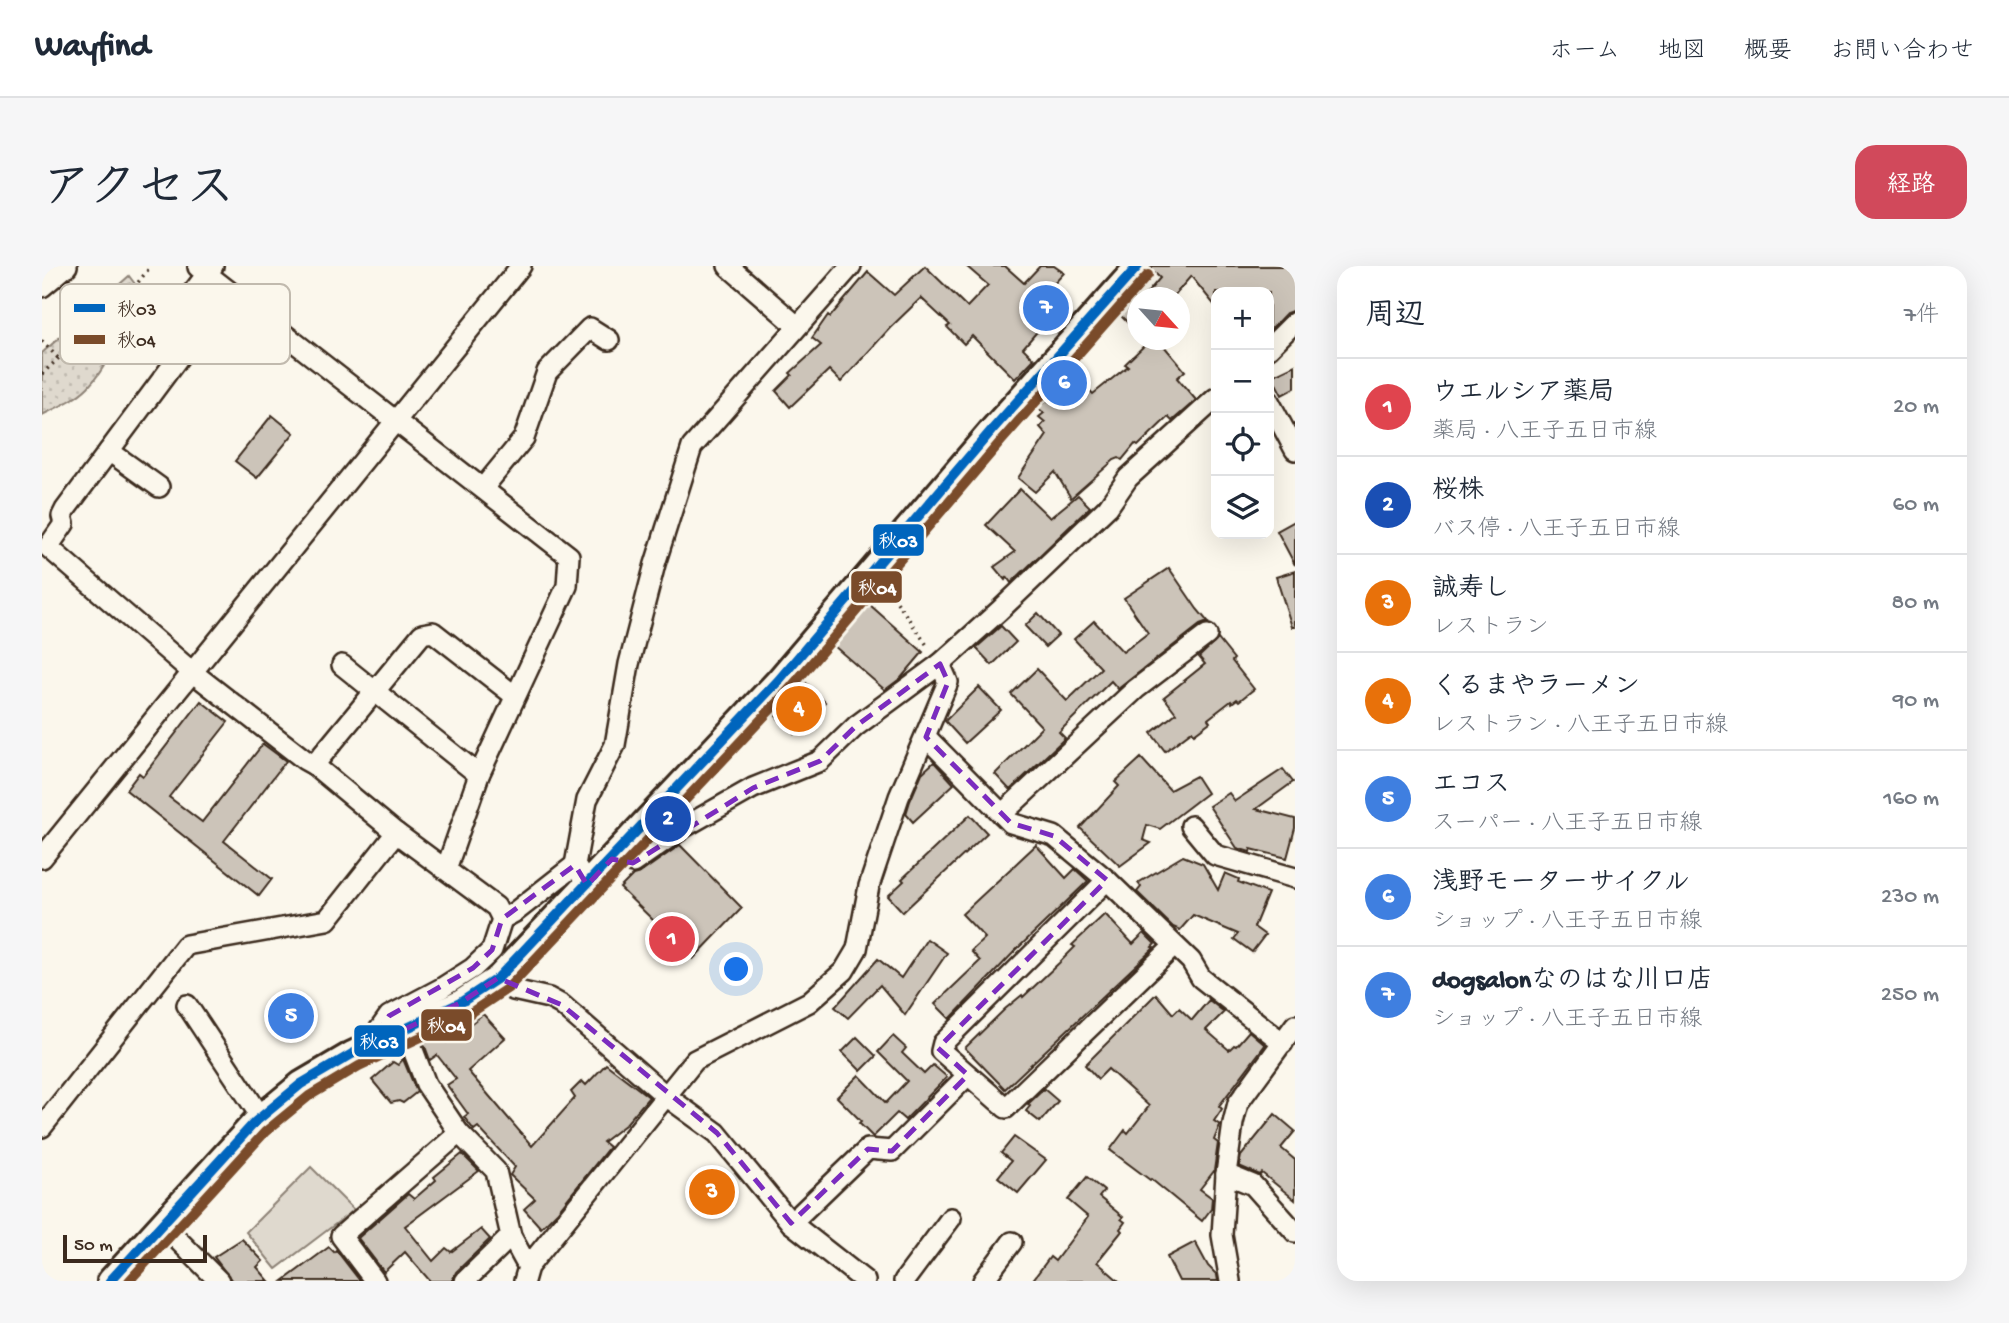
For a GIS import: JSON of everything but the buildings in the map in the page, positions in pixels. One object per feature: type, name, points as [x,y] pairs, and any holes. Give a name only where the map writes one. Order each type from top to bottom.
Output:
[{"type":"main road","points":[[110,1281],[261,1117],[301,1084],[368,1046],[460,1003],[498,978],[581,875],[612,859],[778,681],[991,431],[1138,266]]},
{"type":"street","points":[[42,288],[67,266]]},
{"type":"street","points":[[727,266],[797,326]]},
{"type":"street","points":[[368,1046],[388,1016],[440,989],[473,968],[492,950],[502,919],[581,875],[587,800],[615,745],[629,664],[654,564],[692,447],[850,266]]},
{"type":"street","points":[[195,284],[206,268],[226,284]]},
{"type":"street","points":[[42,858],[398,421],[511,269]]},
{"type":"street","points":[[1274,343],[1295,322]]},
{"type":"street","points":[[483,488],[524,439],[547,372],[590,328],[609,340]]},
{"type":"street","points":[[290,335],[569,556],[567,586],[479,775],[446,869]]},
{"type":"street","points":[[174,364],[65,510],[62,516],[64,524],[48,547],[192,672],[496,908],[502,919]]},
{"type":"street","points":[[612,859],[633,863],[686,826],[753,788],[820,761],[856,726],[940,664],[1108,507],[1128,478],[1211,403]]},
{"type":"street","points":[[1274,410],[1295,450]]},
{"type":"street","points":[[109,451],[159,486]]},
{"type":"street","points":[[314,765],[422,634],[433,632],[516,696]]},
{"type":"street","points":[[1002,814],[1136,689],[1207,635]]},
{"type":"street","points":[[526,1274],[695,1060],[808,1002],[844,971],[856,949],[869,886],[899,797],[948,682],[940,664]]},
{"type":"street","points":[[342,665],[479,775]]},
{"type":"street","points":[[926,737],[1011,823],[1054,836],[1107,880],[1191,961],[1201,978],[1283,1043]]},
{"type":"street","points":[[1191,826],[1215,855],[1295,878]]},
{"type":"street","points":[[42,1127],[186,945],[327,920],[396,833]]},
{"type":"street","points":[[1107,880],[943,1043],[941,1051],[1006,1108],[1174,946]]},
{"type":"street","points":[[498,978],[513,990],[549,998],[562,1005],[666,1096],[726,1142],[791,1223],[865,1281]]},
{"type":"street","points":[[187,1005],[261,1117]]},
{"type":"street","points":[[1230,1281],[1222,1235],[1226,1174],[1238,1103],[1295,1025]]},
{"type":"street","points":[[405,1029],[426,1084],[459,1133],[496,1171],[511,1236],[526,1274]]},
{"type":"street","points":[[791,1223],[868,1149],[892,1151],[968,1075]]},
{"type":"street","points":[[375,1281],[341,1236],[459,1133]]},
{"type":"street","points":[[1226,1174],[1253,1185],[1295,1232]]},
{"type":"street","points":[[904,1281],[944,1219]]},
{"type":"street","points":[[162,1224],[219,1281]]},
{"type":"street","points":[[465,1281],[511,1236]]},
{"type":"street","points":[[983,1281],[1012,1242]]},
{"type":"path","points":[[137,284],[151,266]]},
{"type":"path","points":[[42,341],[58,359],[42,374]]},
{"type":"path","points":[[882,581],[940,664]]},
{"type":"highlighted area","points":[[940,664],[948,682],[926,737],[1011,823],[1054,836],[1107,880],[938,1048],[968,1075],[892,1151],[868,1149],[791,1223],[717,1133],[562,1005],[498,978],[460,1003],[367,1047],[389,1016],[473,968],[492,950],[502,919],[575,865],[587,885],[612,859],[633,863],[753,788],[820,761],[856,726]]},
{"type":"shaded area","points":[[129,276],[135,284],[120,284]]},
{"type":"shaded area","points":[[60,337],[60,364],[105,364],[83,392],[42,415],[42,353]]},
{"type":"shaded area","points":[[311,1167],[354,1210],[276,1269],[246,1232]]},
{"type":"transit line","name":"秋03","points":[[110,1281],[255,1122],[301,1084],[352,1054],[460,1003],[498,978],[778,681],[991,431],[1138,266]]},
{"type":"transit line","name":"秋04","points":[[129,1281],[265,1132],[309,1096],[359,1066],[466,1016],[508,988],[788,691],[1002,440],[1148,275]]},
{"type":"place","name":"dogsalonなのはな川口店","points":[[1046,308]]},
{"type":"place","name":"浅野モーターサイクル","points":[[1064,383]]},
{"type":"place","name":"くるまやラーメン","points":[[799,709]]},
{"type":"place","name":"桜株","points":[[668,819]]},
{"type":"place","name":"ウエルシア薬局","points":[[672,939]]},
{"type":"place","name":"エコス","points":[[291,1016]]},
{"type":"place","name":"誠寿し","points":[[712,1192]]}]
